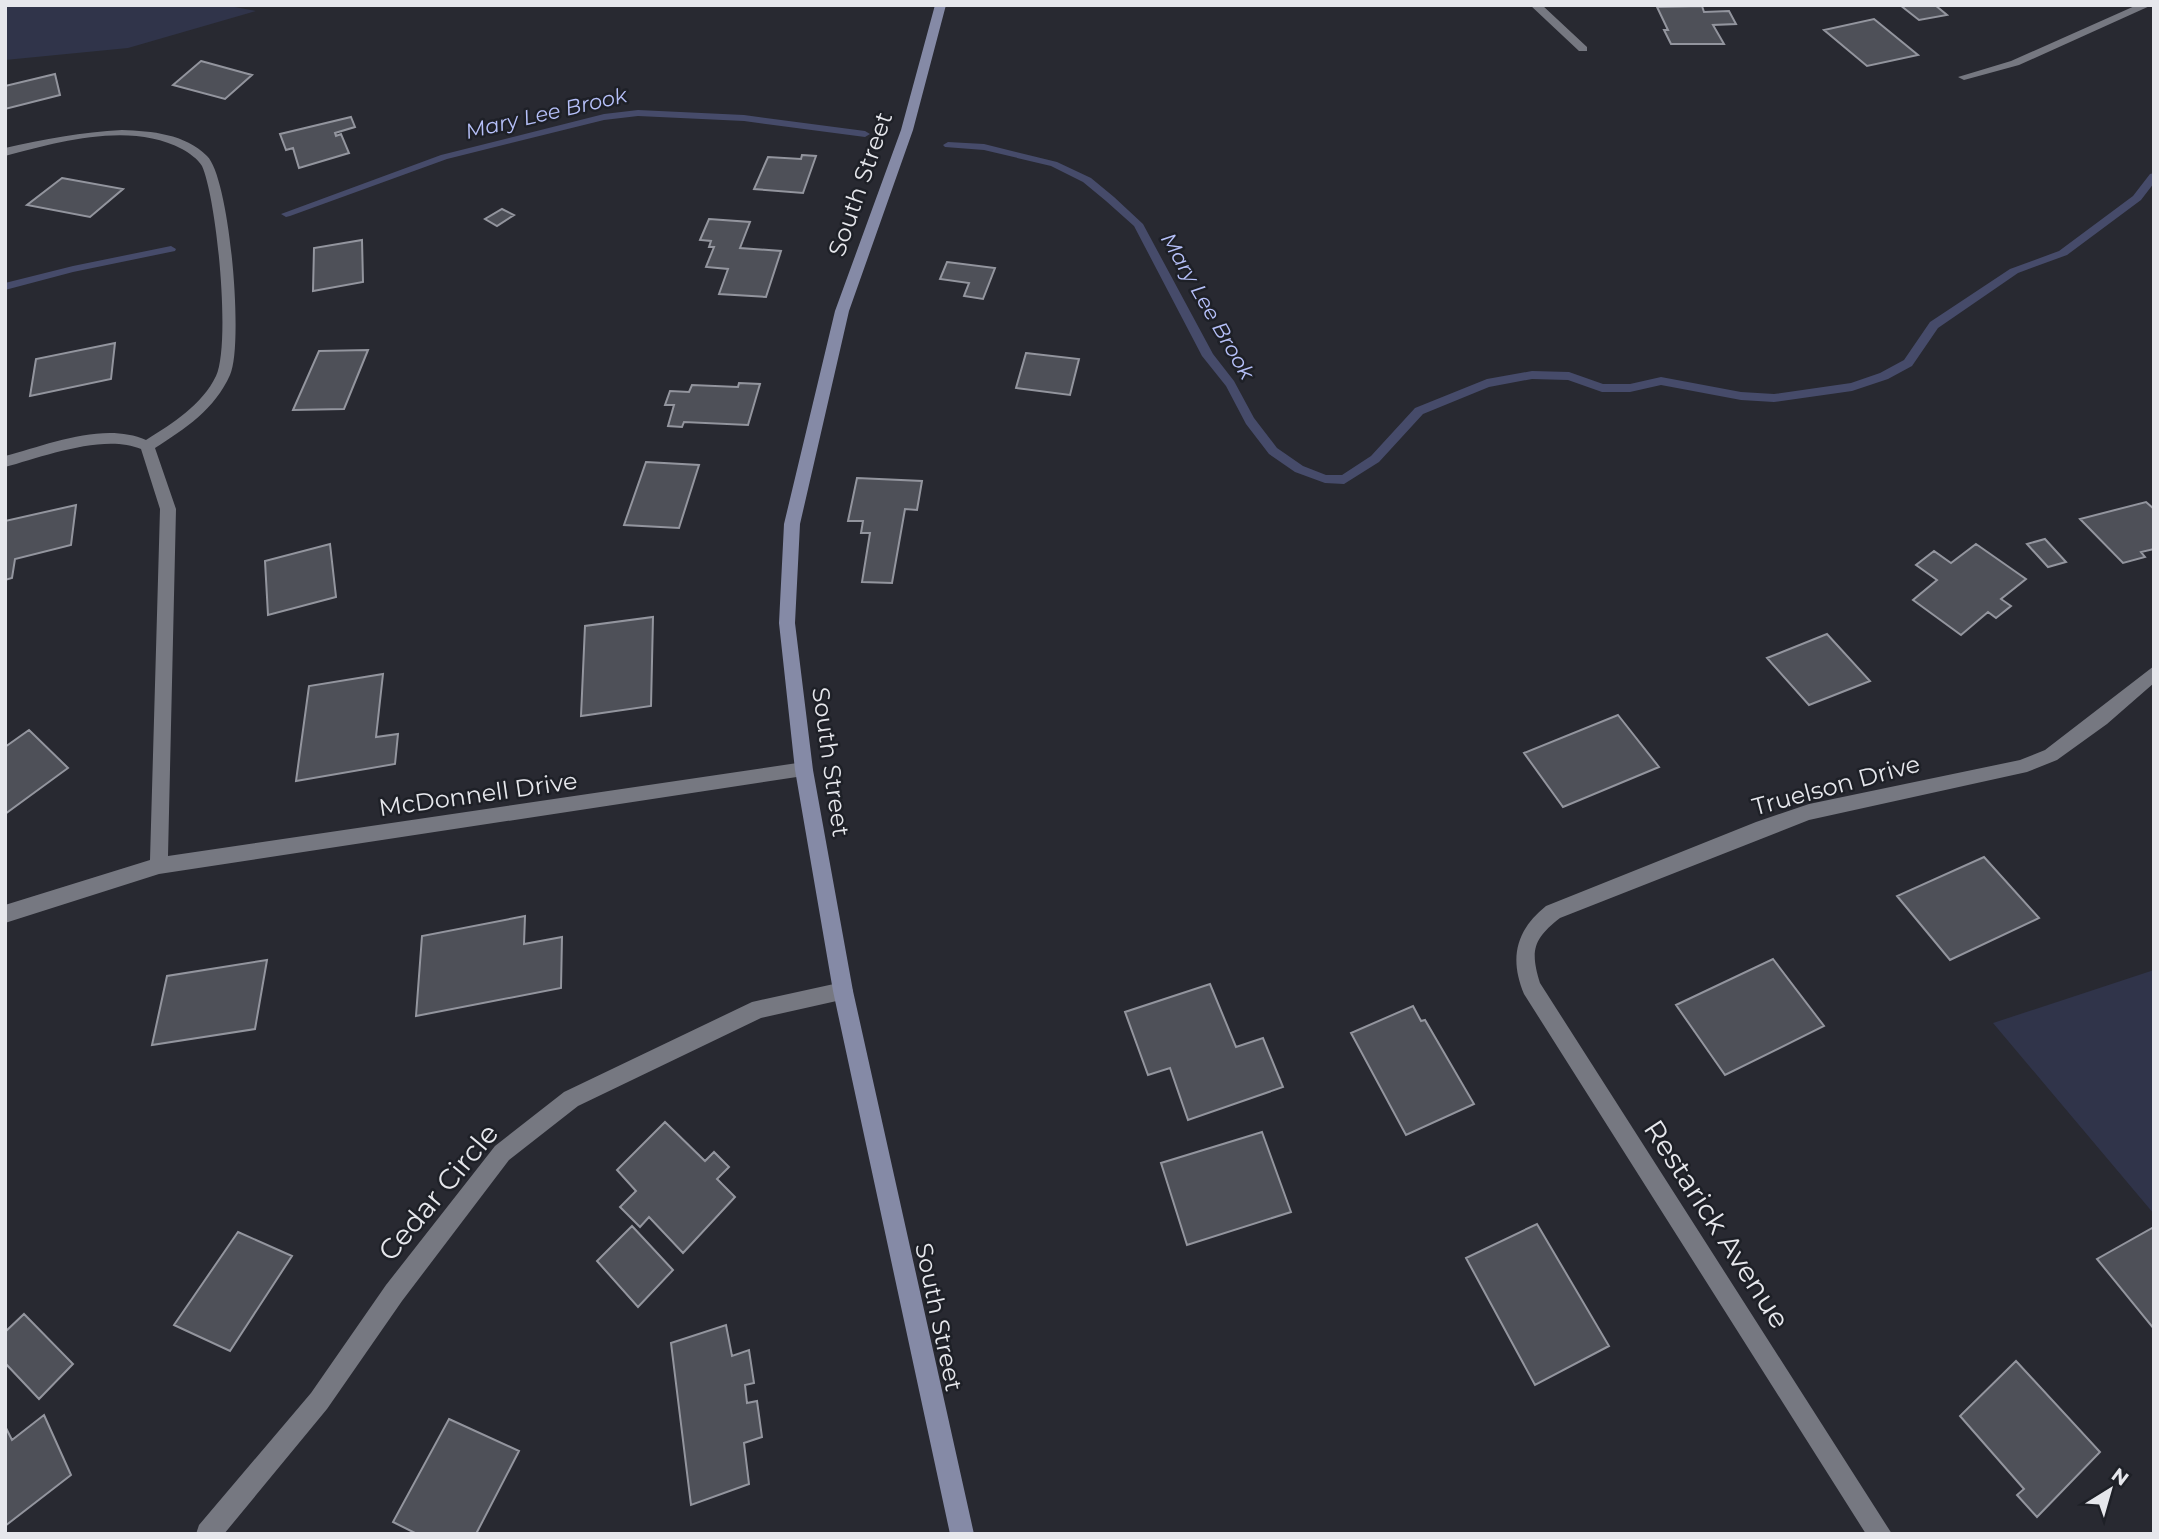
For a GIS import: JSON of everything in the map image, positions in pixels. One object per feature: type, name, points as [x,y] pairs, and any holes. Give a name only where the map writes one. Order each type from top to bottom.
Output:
[{"type":"main road","name":"South Street","points":[[941,5],[906,130],[842,312],[792,524],[787,623],[804,770],[843,991],[962,1534]]},
{"type":"street","points":[[1535,5],[1583,48]]},
{"type":"street","points":[[1964,78],[2015,63],[2147,5]]},
{"type":"street","points":[[5,152],[60,138],[110,133],[150,136],[185,146],[207,163],[215,193],[230,346],[225,372],[214,393],[186,422],[147,446]]},
{"type":"street","points":[[5,461],[94,440],[139,439],[147,446],[168,509],[159,866]]},
{"type":"street","name":"Truelson Drive","points":[[1526,940],[1536,924],[1553,912],[1762,828],[1843,804],[2021,766],[2051,755],[2101,719],[2154,673]]},
{"type":"street","name":"McDonnell Drive","points":[[5,914],[159,866],[804,770]]},
{"type":"street","name":"Restarick Avenue","points":[[1526,940],[1524,962],[1531,987],[1880,1534]]},
{"type":"street","name":"Cedar Circle","points":[[208,1534],[319,1401],[394,1293],[502,1153],[571,1099],[734,1021],[760,1009],[843,991]]},
{"type":"shaded area","points":[[5,5],[224,5],[256,11],[128,48],[5,60]]},
{"type":"shaded area","points":[[2154,970],[2154,1214],[1993,1023]]},
{"type":"building","points":[[1900,5],[1935,5],[1947,15],[1919,20]]},
{"type":"building","points":[[1702,6],[1704,12],[1729,11],[1736,24],[1713,25],[1724,44],[1671,44],[1664,30],[1668,30],[1657,7]]},
{"type":"building","points":[[1874,19],[1918,55],[1867,66],[1824,30]]},
{"type":"building","points":[[201,61],[252,75],[225,99],[173,85]]},
{"type":"building","points":[[55,74],[60,95],[5,109],[5,86]]},
{"type":"building","points":[[351,117],[355,127],[335,133],[336,136],[341,134],[349,153],[299,168],[293,148],[286,150],[280,134]]},
{"type":"building","points":[[802,155],[816,156],[803,193],[754,189],[768,157],[801,159]]},
{"type":"building","points":[[62,178],[123,189],[90,217],[27,205]]},
{"type":"building","points":[[502,209],[514,215],[497,226],[485,219]]},
{"type":"building","points":[[709,219],[750,222],[740,248],[781,251],[766,297],[719,294],[728,269],[706,267],[714,247],[709,247],[711,241],[700,240]]},
{"type":"building","points":[[362,240],[363,282],[313,291],[314,248]]},
{"type":"building","points":[[947,262],[995,268],[983,299],[964,296],[969,283],[940,279]]},
{"type":"building","points":[[115,343],[111,379],[30,396],[36,359]]},
{"type":"building","points":[[368,350],[344,409],[293,410],[319,351]]},
{"type":"building","points":[[1026,353],[1079,359],[1070,395],[1016,388]]},
{"type":"building","points":[[739,383],[760,384],[748,425],[684,422],[682,427],[668,426],[674,405],[665,405],[670,391],[689,392],[692,385],[738,387]]},
{"type":"building","points":[[646,462],[699,465],[679,528],[624,525]]},
{"type":"building","points":[[857,478],[922,481],[917,510],[905,509],[892,583],[862,582],[870,533],[861,533],[863,521],[848,521]]},
{"type":"building","points":[[2146,502],[2154,509],[2154,549],[2141,552],[2145,557],[2123,563],[2080,519]]},
{"type":"building","points":[[76,505],[71,545],[15,559],[12,578],[5,580],[5,521]]},
{"type":"building","points":[[2045,539],[2066,562],[2048,567],[2027,544]]},
{"type":"building","points":[[330,544],[336,597],[268,615],[265,561]]},
{"type":"building","points":[[1976,544],[2026,579],[2001,599],[2011,606],[1996,618],[1988,612],[1961,635],[1913,600],[1937,580],[1916,565],[1934,551],[1951,563]]},
{"type":"building","points":[[653,617],[651,706],[581,716],[585,626]]},
{"type":"building","points":[[1827,634],[1870,681],[1809,705],[1767,658]]},
{"type":"building","points":[[383,674],[376,737],[398,734],[395,764],[296,781],[309,686]]},
{"type":"building","points":[[1618,715],[1659,767],[1563,807],[1524,753]]},
{"type":"building","points":[[29,730],[68,768],[5,814],[5,747]]},
{"type":"building","points":[[1984,857],[2039,918],[1950,960],[1897,896]]},
{"type":"building","points":[[525,916],[524,944],[562,937],[561,988],[416,1016],[422,936]]},
{"type":"building","points":[[1773,959],[1824,1026],[1725,1075],[1676,1005]]},
{"type":"building","points":[[267,960],[255,1029],[152,1045],[167,976]]},
{"type":"building","points":[[1210,984],[1236,1047],[1263,1038],[1283,1087],[1188,1120],[1170,1068],[1148,1075],[1125,1012]]},
{"type":"building","points":[[1413,1006],[1421,1021],[1425,1020],[1474,1104],[1406,1135],[1351,1033]]},
{"type":"building","points":[[665,1122],[705,1161],[714,1152],[729,1167],[717,1179],[735,1197],[683,1253],[649,1217],[640,1227],[620,1207],[636,1191],[617,1170]]},
{"type":"building","points":[[1262,1132],[1291,1212],[1187,1245],[1161,1163]]},
{"type":"building","points":[[1537,1224],[1609,1346],[1535,1385],[1466,1258]]},
{"type":"building","points":[[632,1226],[673,1270],[638,1307],[597,1261]]},
{"type":"building","points":[[2154,1227],[2154,1329],[2097,1259]]},
{"type":"building","points":[[238,1232],[292,1256],[230,1351],[174,1325]]},
{"type":"building","points":[[24,1314],[73,1364],[39,1399],[5,1363],[5,1332]]},
{"type":"building","points":[[726,1325],[732,1356],[749,1350],[754,1383],[745,1385],[747,1403],[757,1401],[762,1437],[744,1443],[749,1484],[691,1505],[671,1343]]},
{"type":"building","points":[[2016,1361],[2100,1452],[2037,1517],[2017,1495],[2024,1489],[1960,1416]]},
{"type":"building","points":[[44,1415],[71,1475],[5,1526],[5,1426],[12,1440]]},
{"type":"building","points":[[449,1419],[519,1451],[476,1534],[417,1534],[393,1522]]},
{"type":"waterway","name":"Mary Lee Brook","points":[[286,214],[444,157],[604,117],[638,113],[744,118],[865,134]]},
{"type":"waterway","name":"Mary Lee Brook","points":[[948,145],[984,147],[1054,164],[1087,180],[1110,199],[1138,224],[1208,356],[1230,384],[1250,421],[1273,451],[1299,469],[1325,479],[1344,480],[1375,459],[1419,411],[1487,383],[1532,375],[1569,376],[1602,388],[1630,388],[1661,381],[1741,396],[1774,398],[1852,387],[1884,376],[1908,363],[1934,325],[2014,271],[2063,253],[2137,198],[2154,176]]},
{"type":"waterway","name":"Mary Lee Brook","points":[[5,287],[73,269],[171,249]]}]
